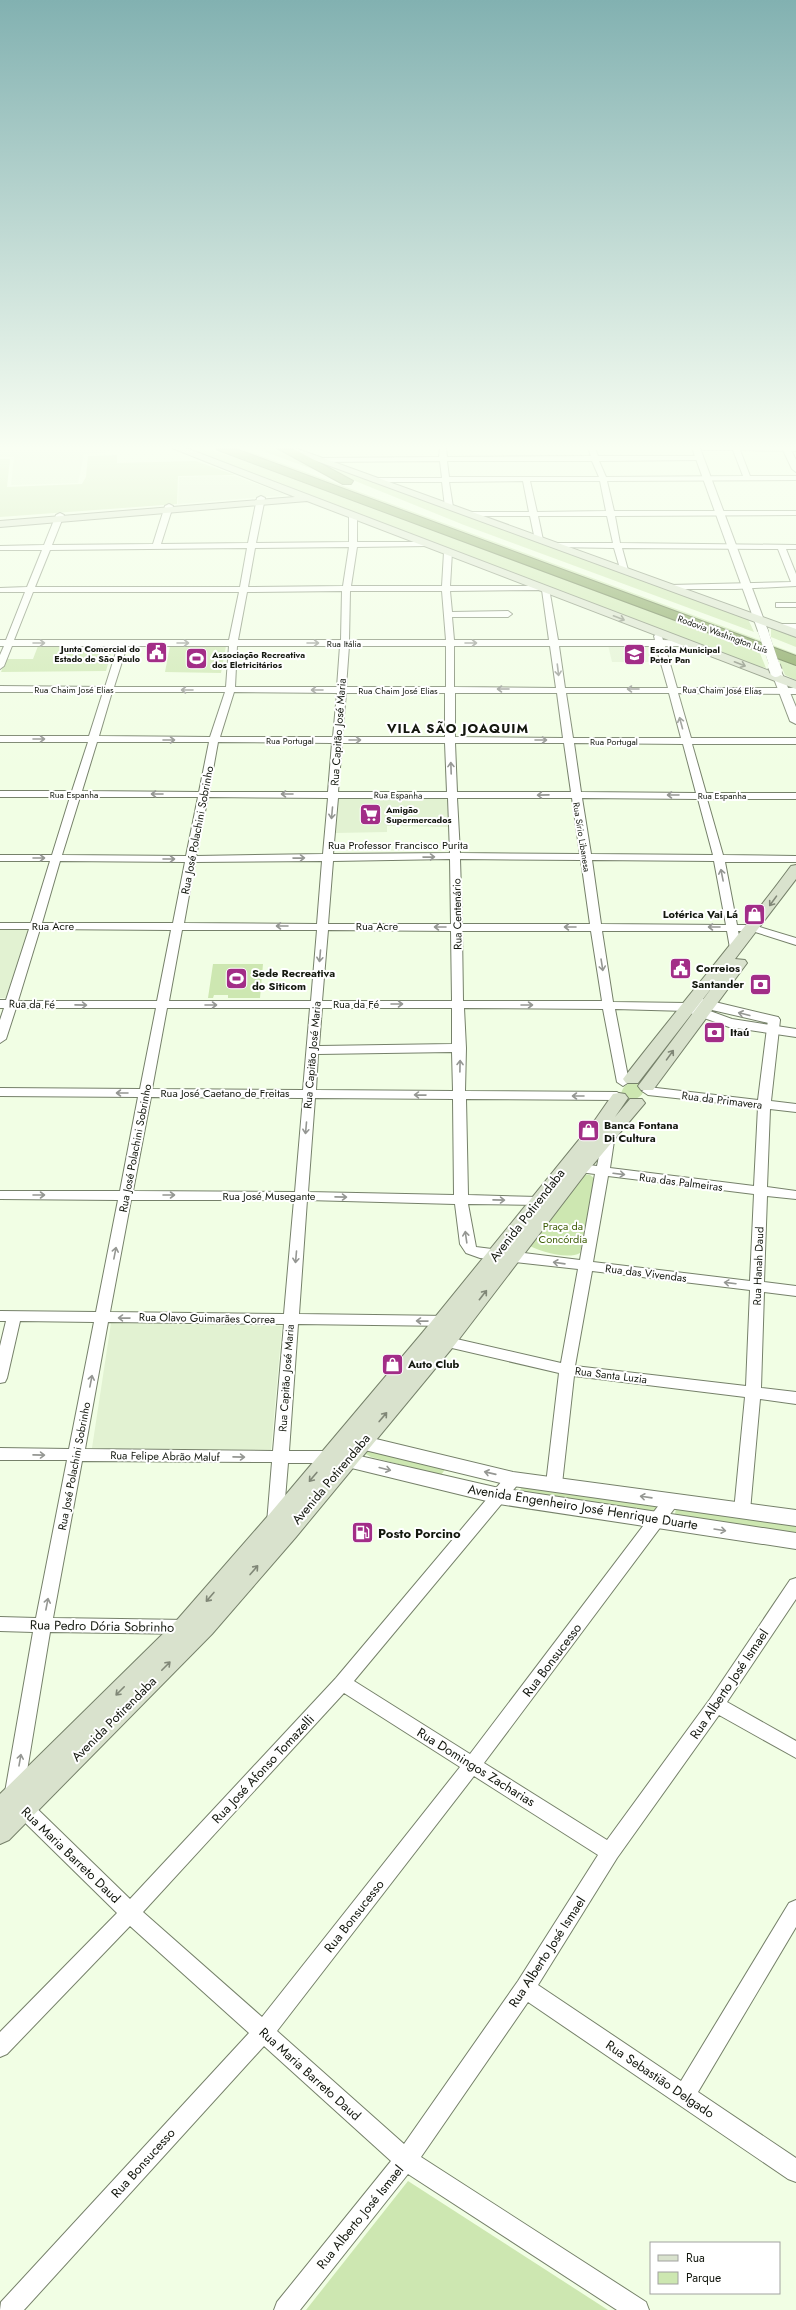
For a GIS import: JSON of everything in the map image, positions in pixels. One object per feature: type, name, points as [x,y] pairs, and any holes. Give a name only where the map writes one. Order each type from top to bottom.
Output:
[{"type":"highway","name":"Rodovia Washington Luís","points":[[511,556],[796,661]]},
{"type":"highway","name":"Rodovia Washington Luís","points":[[534,556],[796,652]]},
{"type":"main road","points":[[458,556],[544,589],[659,638],[688,643],[778,675],[796,685]]},
{"type":"main road","points":[[585,556],[678,588],[796,633]]},
{"type":"main road","name":"Avenida Potirendaba","points":[[697,1006],[736,948],[759,929],[796,870]]},
{"type":"main road","name":"Avenida Potirendaba","points":[[7,1818],[194,1627],[282,1527],[445,1331],[573,1167],[601,1124],[632,1091],[697,1006],[759,929],[796,888]]},
{"type":"main road","name":"Avenida Potirendaba","points":[[504,1256],[538,1201],[609,1134],[632,1091]]},
{"type":"street","points":[[0,666],[5,643],[45,556]]},
{"type":"street","name":"Rua José Polachini Sobrinho","points":[[7,1818],[214,740],[230,690],[233,643],[250,556]]},
{"type":"street","name":"Rua Capitão José Maria","points":[[282,1527],[280,1457],[338,740],[345,643],[346,590],[351,556]]},
{"type":"street","name":"Rua Centenário","points":[[448,556],[446,589],[450,643],[450,740],[456,856],[460,1048],[459,1096],[461,1199],[467,1244],[471,1250],[480,1253],[504,1256]]},
{"type":"street","points":[[620,556],[624,570]]},
{"type":"street","points":[[734,556],[747,586],[783,690],[796,721]]},
{"type":"street","points":[[678,588],[796,584],[784,556]]},
{"type":"street","points":[[0,590],[544,589]]},
{"type":"street","name":"Rua Sírio Libanesa","points":[[544,589],[555,643],[560,689],[569,740],[575,795],[608,1005],[632,1091]]},
{"type":"street","points":[[779,605],[796,605]]},
{"type":"street","points":[[448,615],[508,614]]},
{"type":"street","points":[[780,627],[796,627]]},
{"type":"street","points":[[659,638],[718,858],[736,948]]},
{"type":"street","name":"Rua Itália","points":[[5,643],[555,643],[659,638]]},
{"type":"street","points":[[0,1039],[5,1004],[36,926],[123,643]]},
{"type":"street","name":"Rua Chaim José Elias","points":[[0,689],[672,689],[796,691]]},
{"type":"street","name":"Rua Portugal","points":[[0,739],[796,741]]},
{"type":"street","name":"Rua Espanha","points":[[0,794],[796,796]]},
{"type":"street","name":"Rua Professor Francisco Purita","points":[[0,858],[191,859],[456,856],[796,859]]},
{"type":"street","name":"Rua Acre","points":[[0,926],[732,927],[759,929],[796,942]]},
{"type":"street","name":"Rua da Fé","points":[[5,1004],[459,1004],[697,1006]]},
{"type":"street","points":[[697,1006],[729,1023],[774,1026],[796,1033]]},
{"type":"street","points":[[774,1026],[796,1022]]},
{"type":"street","name":"Rua Hanah Daud","points":[[742,1511],[753,1392],[759,1191],[764,1105],[774,1026]]},
{"type":"street","points":[[313,1050],[460,1048]]},
{"type":"street","name":"Rua José Caetano de Freitas","points":[[0,1092],[309,1093],[459,1096],[632,1091]]},
{"type":"street","name":"Rua da Primavera","points":[[632,1091],[796,1108]]},
{"type":"street","points":[[554,1484],[567,1370],[601,1172],[609,1134]]},
{"type":"street","name":"Rua das Palmeiras","points":[[573,1167],[601,1172],[796,1195]]},
{"type":"street","name":"Rua José Musegante","points":[[0,1195],[301,1196],[538,1201]]},
{"type":"street","name":"Rua das Vivendas","points":[[504,1256],[796,1291]]},
{"type":"street","points":[[0,1378],[7,1316]]},
{"type":"street","name":"Rua Olavo Guimarães Correa","points":[[7,1316],[291,1319],[445,1331]]},
{"type":"street","name":"Rua Santa Luzia","points":[[445,1331],[567,1370],[796,1398]]},
{"type":"street","name":"Rua Felipe Abrão Maluf","points":[[0,1454],[280,1457],[346,1450]]},
{"type":"street","name":"Avenida Engenheiro José Henrique Duarte","points":[[346,1450],[462,1466],[513,1479],[796,1518]]},
{"type":"street","name":"Avenida Engenheiro José Henrique Duarte","points":[[346,1450],[453,1486],[499,1496],[796,1542]]},
{"type":"street","points":[[453,1486],[462,1466]]},
{"type":"street","name":"Rua José Afonso Tomazelli","points":[[0,2047],[130,1913],[342,1683],[513,1479]]},
{"type":"street","name":"Rua Bonsucesso","points":[[9,2310],[263,2032],[473,1764],[671,1501]]},
{"type":"street","name":"Rua Alberto José Ismael","points":[[285,2310],[406,2160],[525,1988],[610,1852],[793,1596]]},
{"type":"street","name":"Rua Pedro Dória Sobrinho","points":[[0,1624],[194,1627]]},
{"type":"street","name":"Rua Domingos Zacharias","points":[[342,1683],[473,1764],[610,1852]]},
{"type":"street","points":[[716,1704],[796,1750]]},
{"type":"street","name":"Rua Maria Barreto Daud","points":[[7,1818],[130,1913],[406,2160],[638,2310]]},
{"type":"street","points":[[684,2095],[796,1909]]},
{"type":"street","name":"Rua Sebastião Delgado","points":[[525,1988],[796,2171]]},
{"type":"shaded area","name":"Escola Municipal Peter Pan","points":[[608,645],[654,645],[656,646],[660,662],[612,662]]},
{"type":"shaded area","points":[[442,798],[447,800],[448,827],[387,826],[387,832],[335,833],[337,799]]},
{"type":"shaded area","points":[[0,929],[31,929],[6,998],[0,998]]},
{"type":"shaded area","points":[[111,1323],[282,1326],[271,1450],[92,1448]]},
{"type":"green space","points":[[465,556],[502,556],[759,651],[766,668],[749,664]]},
{"type":"green space","points":[[519,556],[532,556],[725,627],[796,654],[796,659]]},
{"type":"green space","points":[[547,556],[575,556],[748,619],[754,632]]},
{"type":"green space","points":[[771,629],[796,636],[796,647],[771,637]]},
{"type":"green space","points":[[38,646],[113,646],[106,671],[1,672],[6,659],[33,659]]},
{"type":"green space","name":"Associação Recreativa dos Eletricitários","points":[[170,646],[226,646],[221,673],[165,672]]},
{"type":"green space","points":[[778,659],[796,666],[796,680],[785,675]]},
{"type":"green space","name":"Sede Recreativa do Siticom","points":[[213,964],[263,964],[260,998],[228,998],[228,995],[214,995],[213,998],[208,998]]},
{"type":"green space","points":[[637,1082],[641,1084],[644,1090],[643,1093],[639,1097],[633,1099],[624,1098],[621,1094],[625,1087],[629,1084]]},
{"type":"green space","name":"Praça da Concórdia","points":[[583,1174],[590,1175],[595,1179],[580,1253],[568,1256],[553,1254],[526,1244]]},
{"type":"green space","points":[[367,1450],[446,1468],[441,1475],[371,1457],[366,1454]]},
{"type":"green space","points":[[523,1485],[657,1505],[658,1509],[653,1513],[519,1492]]},
{"type":"green space","points":[[676,1508],[796,1522],[796,1533],[680,1518],[675,1514]]},
{"type":"green space","points":[[408,2181],[608,2310],[306,2310]]},
{"type":"place","name":"Junta Comercial do Estado de São Paulo","points":[[156,653]]},
{"type":"place","name":"Escola Municipal Peter Pan","points":[[634,654]]},
{"type":"place","name":"Associação Recreativa dos Eletricitários","points":[[196,659]]},
{"type":"place","name":"Amigão Supermercados","points":[[370,814]]},
{"type":"place","name":"Lotérica Vai Lá","points":[[754,914]]},
{"type":"place","name":"Correios","points":[[681,968]]},
{"type":"place","name":"Sede Recreativa do Siticom","points":[[236,979]]},
{"type":"place","name":"Santander","points":[[760,984]]},
{"type":"place","name":"Itaú","points":[[714,1032]]},
{"type":"place","name":"Banca Fontana Di Cultura","points":[[588,1131]]},
{"type":"place","name":"Auto Club","points":[[393,1364]]},
{"type":"place","name":"Posto Porcino","points":[[362,1533]]},
{"type":"district","name":"VILA SÃO JOAQUIM","points":[[458,728]]}]
